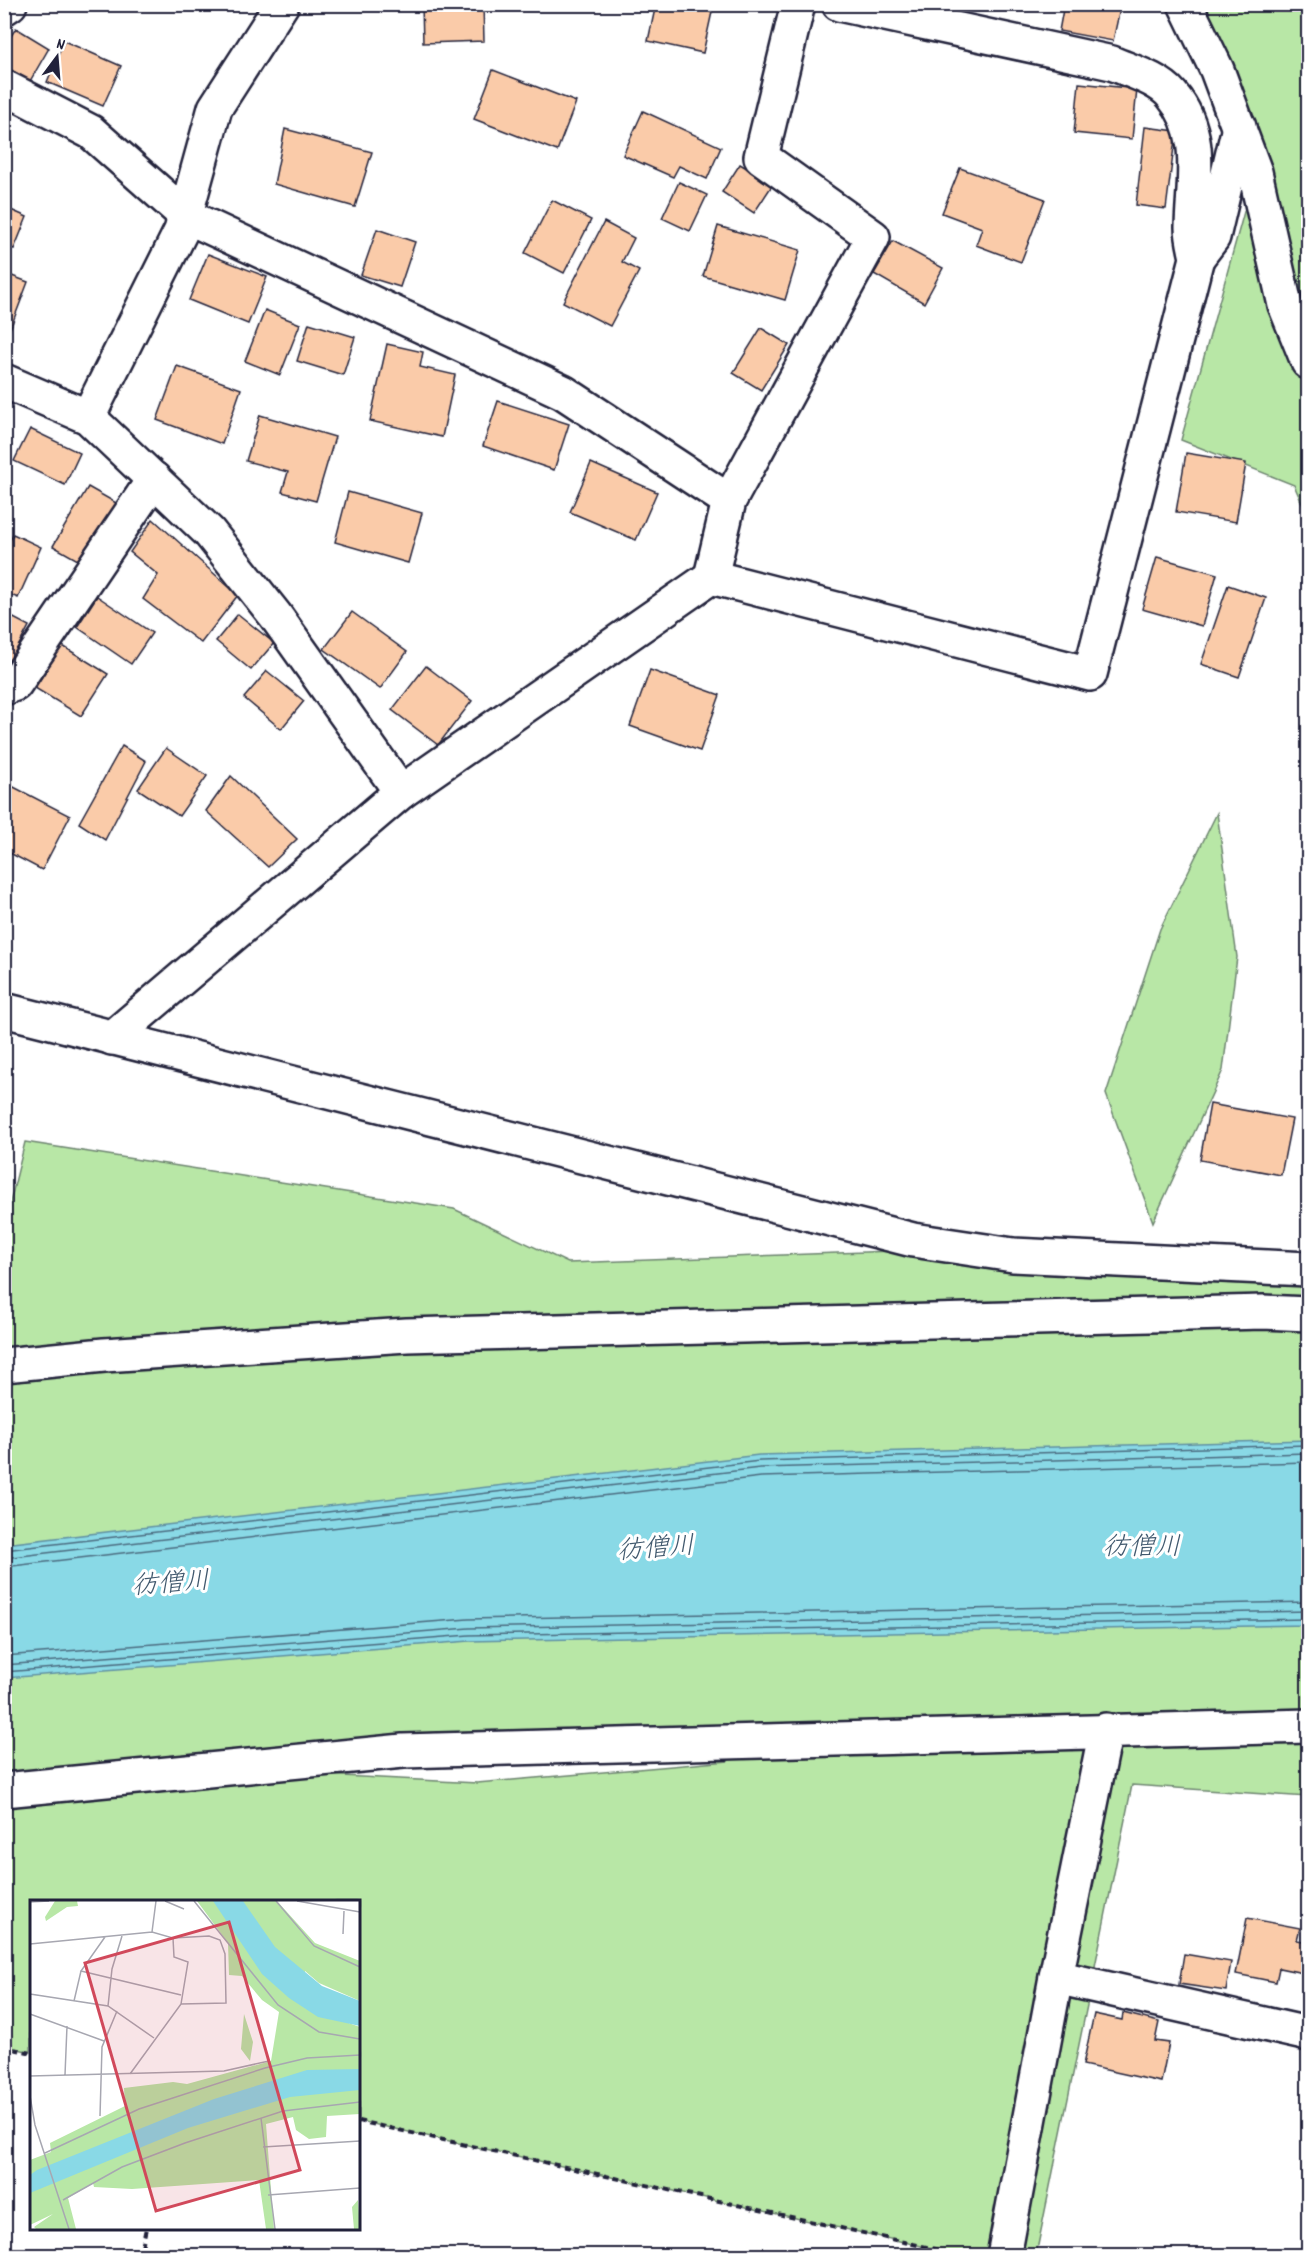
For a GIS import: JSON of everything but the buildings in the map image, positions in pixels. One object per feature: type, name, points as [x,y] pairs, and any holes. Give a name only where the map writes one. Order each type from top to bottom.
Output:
[{"type":"street","points":[[4,8],[10,4]]},
{"type":"street","points":[[88,417],[181,231],[215,108],[282,4]]},
{"type":"street","points":[[112,1038],[401,792],[711,577],[729,501],[873,237],[761,158],[798,4]]},
{"type":"street","points":[[839,4],[1112,63],[1140,74],[1172,93],[1191,125],[1197,154],[1192,230],[1197,258]]},
{"type":"street","points":[[1185,4],[1217,70],[1256,172],[1285,305],[1308,362]]},
{"type":"street","points":[[4,87],[91,132],[186,216],[563,392],[729,501]]},
{"type":"street","points":[[711,577],[1090,674],[1197,258],[1213,237],[1239,127]]},
{"type":"street","points":[[4,381],[88,417],[209,532],[275,615],[401,792]]},
{"type":"street","points":[[4,688],[15,684],[154,480]]},
{"type":"street","points":[[4,1010],[914,1240],[1013,1255],[1308,1269]]},
{"type":"street","points":[[4,1365],[104,1354],[407,1335],[1263,1312],[1308,1314]]},
{"type":"street","points":[[4,1790],[403,1751],[1308,1726]]},
{"type":"street","points":[[1004,2256],[1056,1977],[1106,1730]]},
{"type":"street","points":[[1056,1977],[1308,2034]]},
{"type":"path","points":[[4,2047],[30,2053]]},
{"type":"path","points":[[360,2121],[940,2250]]},
{"type":"path","points":[[140,2256],[146,2230]]},
{"type":"green space","points":[[1181,5],[1308,5],[1308,517],[1294,485],[1181,440],[1255,172]]},
{"type":"green space","points":[[1217,813],[1237,957],[1223,1070],[1153,1222],[1106,1094],[1160,929]]},
{"type":"green space","points":[[25,1142],[454,1209],[568,1263],[893,1251],[1308,1276],[1308,1797],[1132,1785],[1036,2255],[940,2255],[940,2250],[360,2121],[360,1900],[30,1900],[30,2052],[5,2046],[4,1227]],"holes":[[[586,1746],[729,1761],[477,1783],[303,1774]]]},
{"type":"water","name":"彷僧川","points":[[1308,1440],[1308,1625],[470,1641],[5,1678],[5,1544],[759,1455]]}]
